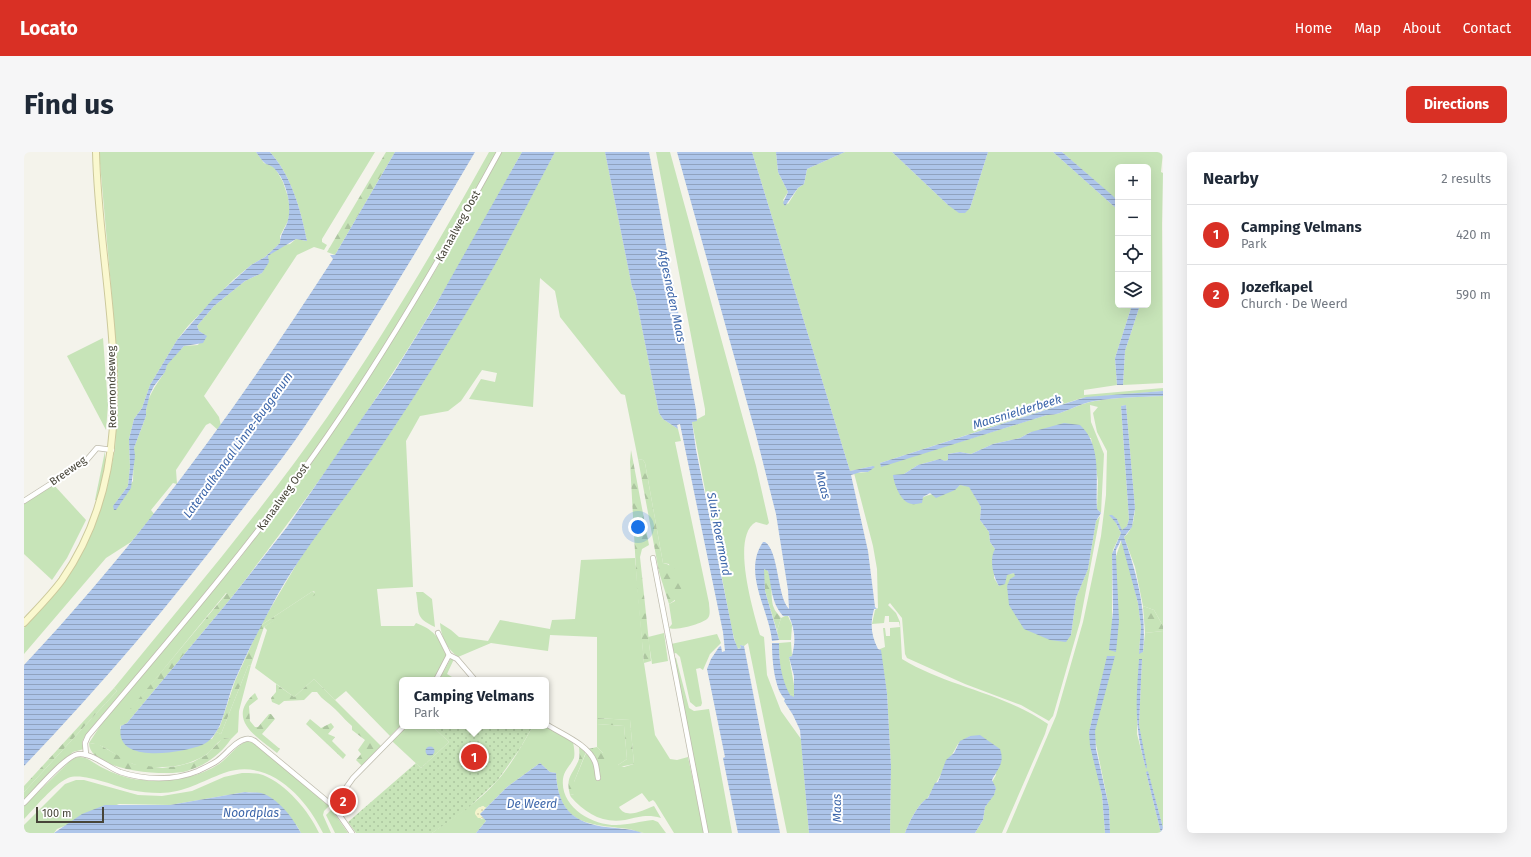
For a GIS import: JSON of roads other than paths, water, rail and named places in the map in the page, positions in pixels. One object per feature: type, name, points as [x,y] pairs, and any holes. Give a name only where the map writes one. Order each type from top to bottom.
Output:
[{"type":"main road","name":"Roermondseweg","points":[[24,623],[62,580],[78,552],[100,498],[112,450],[114,424],[113,370],[108,286],[96,172],[96,152]]},
{"type":"street","name":"Kanaalweg Oost","points":[[86,754],[85,744],[88,736],[221,579],[328,435],[443,255],[499,152]]},
{"type":"street","name":"Breeweg","points":[[24,501],[85,462],[96,448],[112,450]]},
{"type":"street","points":[[654,558],[706,833]]},
{"type":"street","points":[[438,633],[450,655],[457,659],[472,677]]},
{"type":"street","points":[[438,677],[450,655]]},
{"type":"street","points":[[549,726],[576,743],[591,755],[595,761],[598,778]]},
{"type":"street","points":[[333,806],[353,778],[401,729]]},
{"type":"street","points":[[24,803],[68,760],[77,754],[86,754],[108,767],[135,776],[154,778],[177,777],[197,771],[216,761],[243,740],[253,740],[333,806],[352,833]]},
{"type":"water","points":[[256,152],[270,152],[284,171],[302,217],[307,241],[296,239],[268,256],[269,262],[262,273],[245,281],[214,306],[197,326],[199,331],[207,336],[203,343],[184,346],[167,365],[165,372],[154,386],[150,394],[146,416],[134,448],[135,456],[131,488],[116,510],[114,510],[113,506],[128,486],[130,467],[129,439],[134,419],[142,408],[150,385],[177,340],[213,299],[251,265],[265,257],[280,243],[289,214],[287,192],[278,173],[273,167],[266,164]]},
{"type":"water","name":"Lateraalkanaal Linne-Buggenum","points":[[395,152],[475,152],[372,323],[291,447],[213,548],[135,644],[53,736],[24,766],[24,665],[109,569],[149,520],[226,418],[333,259],[330,255],[335,255]]},
{"type":"water","points":[[522,152],[555,152],[494,266],[436,362],[372,460],[303,555],[278,594],[240,669],[233,685],[220,725],[215,734],[205,744],[180,751],[151,753],[138,751],[127,747],[121,738],[121,726],[127,723],[232,597],[287,527],[393,374],[435,306]]},
{"type":"water","name":"Afgesneden Maas","points":[[605,152],[649,152],[696,410],[697,421],[692,422],[696,450],[734,639],[738,649],[741,648],[740,645],[744,646],[780,833],[738,833],[723,758],[725,757],[707,669],[711,659],[719,647],[721,646],[722,652],[725,651],[723,632],[680,424],[677,425],[678,429],[663,419],[659,413]]},
{"type":"water","name":"Maas","points":[[677,152],[752,152],[850,471],[873,466],[875,467],[868,472],[861,472],[851,475],[868,551],[875,607],[877,609],[874,609],[873,614],[873,634],[878,649],[881,650],[887,693],[891,766],[890,833],[809,833],[800,730],[778,688],[772,657],[772,643],[779,643],[780,663],[783,676],[790,695],[794,697],[794,676],[789,657],[792,656],[793,650],[793,626],[789,616],[783,616],[779,611],[772,595],[768,571],[764,569],[765,591],[779,640],[772,641],[756,579],[755,566],[757,554],[763,542],[765,542],[770,547],[773,555],[782,595],[789,609],[788,590],[776,514],[755,431]]},
{"type":"water","points":[[776,152],[845,152],[807,169],[804,184],[798,188],[785,206],[783,203],[788,192],[778,172]]},
{"type":"water","points":[[892,152],[988,152],[970,208],[965,213],[959,213],[948,205]]},
{"type":"water","points":[[1053,152],[1062,152],[1113,196],[1115,198],[1115,207]]},
{"type":"water","points":[[1131,308],[1139,308],[1125,351],[1123,385],[1117,385],[1115,358]]},
{"type":"water","points":[[1163,391],[1163,396],[1120,398],[1088,402],[1058,414],[1047,415],[881,467],[880,463],[1086,397]]},
{"type":"water","points":[[1126,405],[1135,508],[1132,527],[1124,537],[1137,579],[1144,622],[1143,652],[1139,654],[1141,627],[1138,603],[1121,540],[1116,550],[1119,621],[1116,652],[1109,650],[1113,611],[1112,554],[1121,533],[1116,523],[1109,515],[1112,515],[1117,519],[1122,530],[1127,526],[1129,519],[1121,406]]},
{"type":"water","points":[[1064,423],[1080,425],[1092,443],[1096,465],[1097,509],[1101,513],[1096,521],[1088,569],[1076,598],[1071,635],[1066,642],[1050,640],[1024,629],[1009,605],[1007,586],[1010,579],[1015,576],[1014,573],[1007,575],[1005,584],[999,586],[992,568],[992,558],[995,549],[990,542],[989,532],[980,520],[981,507],[969,487],[960,485],[955,490],[936,498],[930,493],[923,497],[922,503],[913,504],[908,503],[901,497],[893,475],[904,474],[918,465],[940,459],[945,461],[948,460],[948,454],[960,452],[971,454],[993,444],[1020,438],[1031,432]]},
{"type":"water","points":[[1107,656],[1115,656],[1095,731],[1096,749],[1109,807],[1110,833],[1105,833],[1102,795],[1090,746],[1089,732]]},
{"type":"water","points":[[1139,659],[1142,659],[1139,725],[1147,767],[1146,769],[1139,740],[1137,714]]},
{"type":"water","points":[[980,735],[1000,749],[1002,758],[992,780],[996,788],[994,795],[985,807],[983,820],[975,833],[905,833],[917,809],[928,798],[935,783],[938,782],[946,760],[954,753],[960,741],[970,736]]},
{"type":"water","points":[[430,746],[435,751],[430,756],[425,751]]},
{"type":"water","name":"De Weerd","points":[[540,763],[550,772],[556,773],[561,798],[572,814],[580,820],[590,824],[632,830],[642,833],[476,833],[486,821],[480,814],[507,787]]},
{"type":"water","points":[[1148,771],[1163,833],[1161,833],[1146,772]]},
{"type":"water","name":"Noordplas","points":[[245,792],[261,793],[273,799],[294,821],[301,833],[54,833],[82,814],[105,805],[170,805]]},
{"type":"place","name":"Camping Velmans","points":[[474,757]]},
{"type":"place","name":"Jozefkapel","points":[[343,801]]},
{"type":"water label","name":"Maasnielderbeek","points":[[1017,412]]},
{"type":"water label","name":"Sluis Roermond","points":[[719,534]]}]
